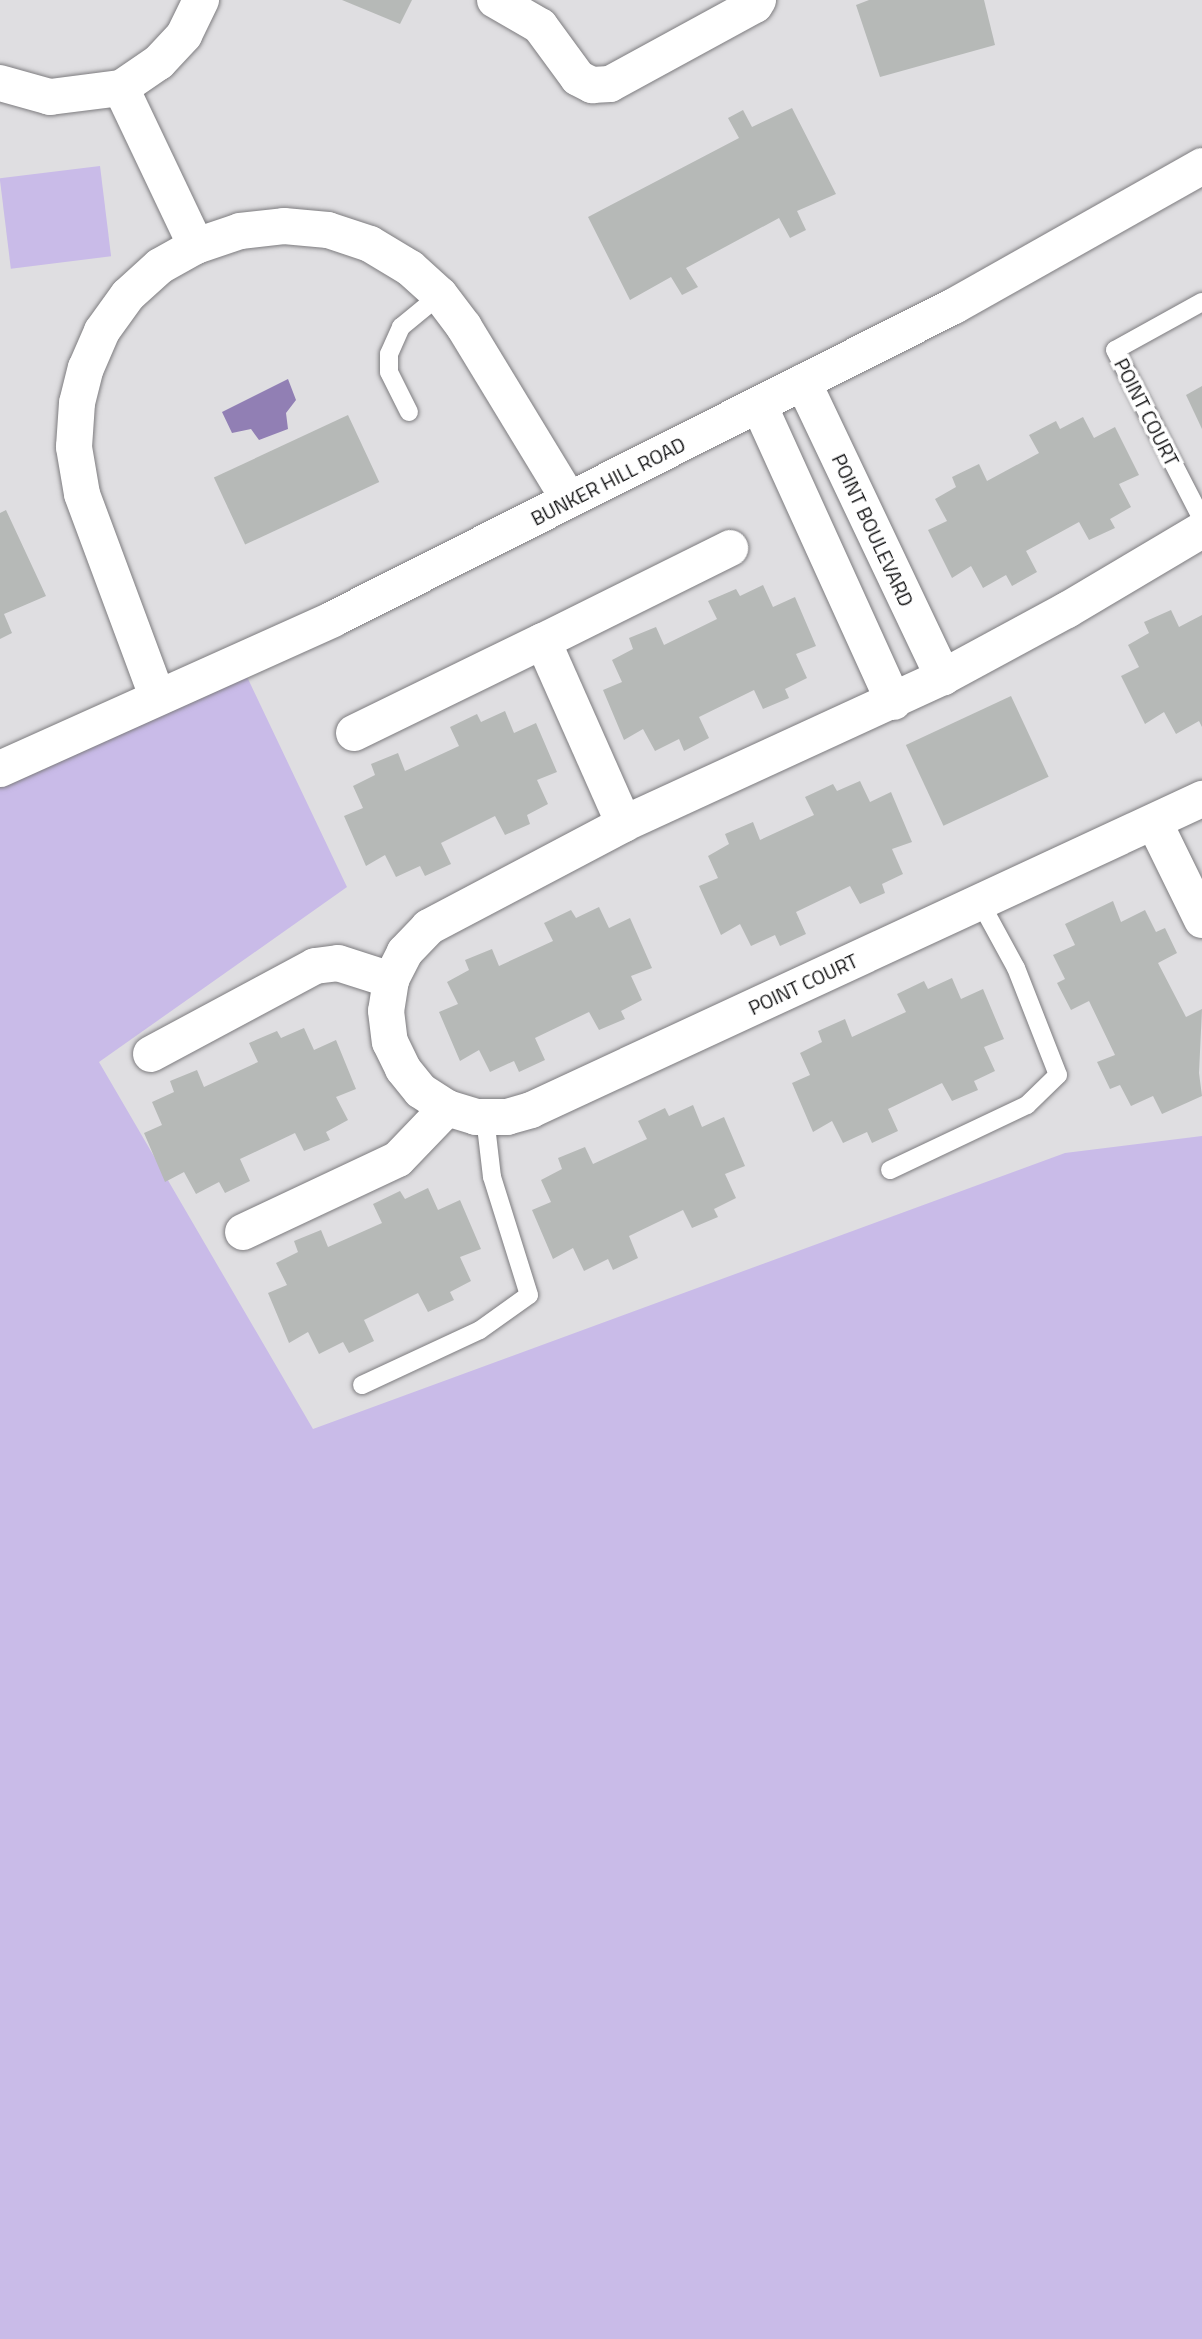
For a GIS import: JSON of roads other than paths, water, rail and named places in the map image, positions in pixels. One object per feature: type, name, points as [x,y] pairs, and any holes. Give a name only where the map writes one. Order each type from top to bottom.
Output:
[{"type":"street","points":[[0,83],[50,97],[121,88],[159,62],[184,35],[201,0]]},
{"type":"street","points":[[495,0],[540,26],[578,78],[592,85],[610,84],[755,5],[758,0]]},
{"type":"street","points":[[121,88],[196,246]]},
{"type":"street","name":"BUNKER HILL ROAD","points":[[0,769],[333,619],[954,306],[1202,166]]},
{"type":"street","points":[[157,696],[82,494],[74,447],[77,403],[86,368],[102,331],[128,295],[160,266],[196,246],[240,231],[284,226],[328,230],[370,244],[410,268],[440,295],[464,327],[569,500]]},
{"type":"street","name":"POINT BOULEVARD","points":[[803,382],[943,677]]},
{"type":"street","points":[[759,405],[894,702]]},
{"type":"street","name":"POINT COURT","points":[[1202,530],[1067,610],[943,677],[624,824],[429,927],[405,952],[391,980],[386,1011],[390,1042],[403,1069],[421,1091],[447,1108],[485,1117],[507,1117],[531,1110],[1202,799]]},
{"type":"street","points":[[354,733],[730,548]]},
{"type":"street","points":[[543,641],[624,824]]},
{"type":"street","points":[[1154,822],[1202,920]]},
{"type":"street","points":[[151,1054],[315,966],[338,963],[391,980]]},
{"type":"street","points":[[243,1232],[398,1159],[447,1108]]},
{"type":"lane","points":[[409,412],[389,372],[389,354],[401,327],[440,295]]},
{"type":"lane","name":"POINT COURT","points":[[1202,302],[1115,350],[1202,519]]},
{"type":"lane","points":[[890,1170],[1027,1105],[1058,1075],[1016,968],[980,902]]},
{"type":"lane","points":[[362,1385],[480,1330],[529,1295],[492,1177],[485,1117]]}]
